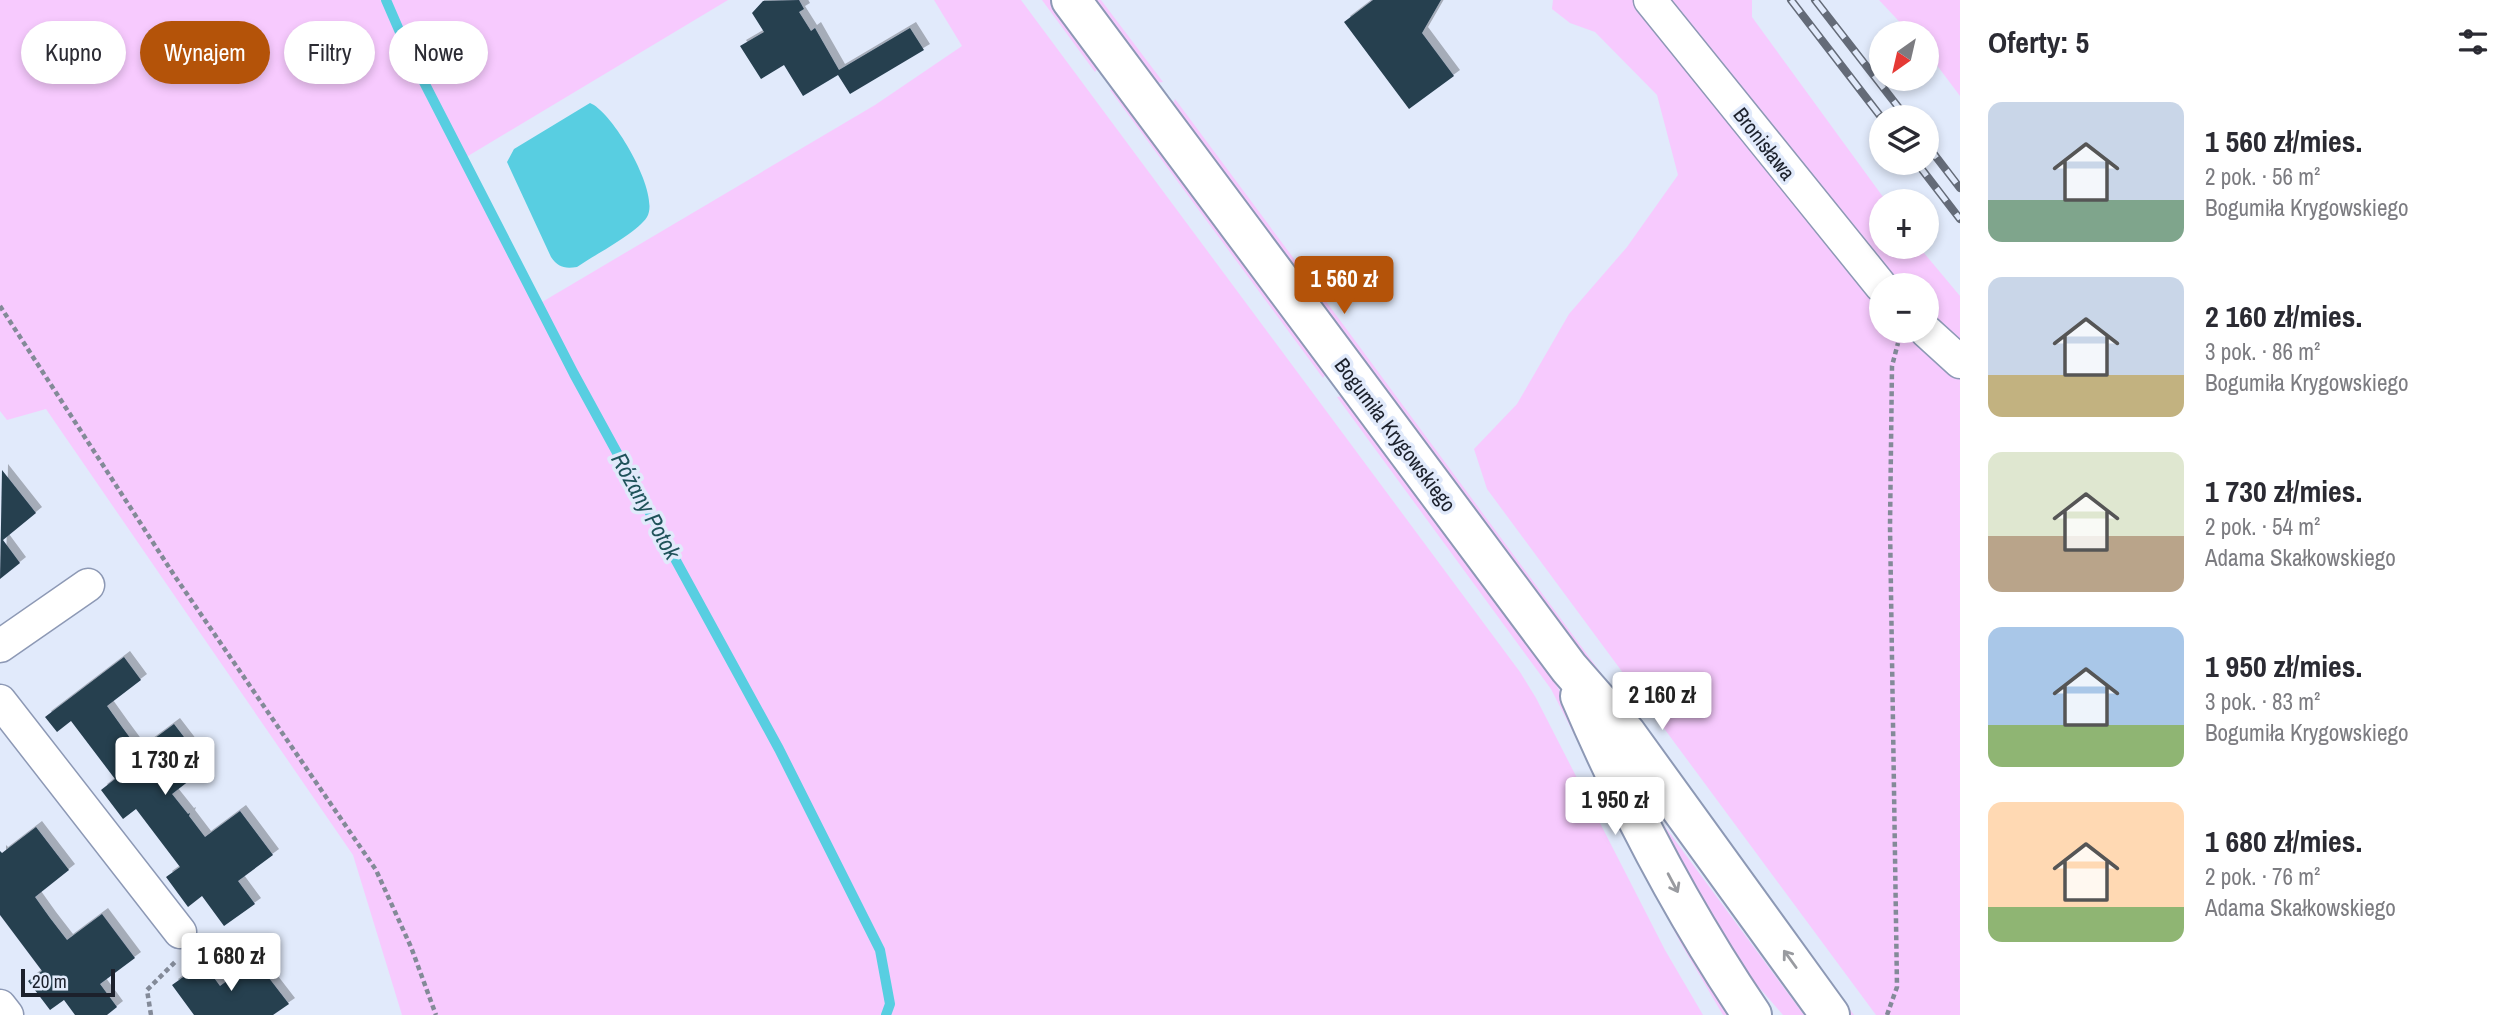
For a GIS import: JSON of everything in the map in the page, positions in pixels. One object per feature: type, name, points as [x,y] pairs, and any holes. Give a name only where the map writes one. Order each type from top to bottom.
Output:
[{"type":"street","name":"Bogumiła Krygowskiego","points":[[1071,0],[1569,668],[1626,733],[1830,1015]]},
{"type":"street","name":"Bronisława","points":[[1650,0],[1870,273]]},
{"type":"street","points":[[1939,343],[1960,362]]},
{"type":"street","points":[[0,646],[88,585]]},
{"type":"street","name":"Bogumiła Krygowskiego","points":[[1569,668],[1603,750],[1681,898],[1725,975],[1752,1015]]},
{"type":"street","points":[[2,707],[180,932]]},
{"type":"street","points":[[0,1006],[7,1015]]},
{"type":"path","points":[[0,306],[166,564],[376,870],[411,947],[436,1015]]},
{"type":"path","points":[[1887,1015],[1898,987],[1891,513],[1892,366],[1898,343]]},
{"type":"path","points":[[151,1015],[147,990],[190,947],[180,932]]},
{"type":"shaded area","points":[[0,0],[728,0],[463,159],[537,305],[875,105],[962,46],[934,0],[1021,0],[1520,672],[1536,698],[1665,950],[1703,1015],[402,1015],[353,855],[46,409],[7,420],[0,411]]},
{"type":"shaded area","points":[[1042,0],[1050,0],[1100,66],[1095,72]]},
{"type":"shaded area","points":[[1094,0],[1101,0],[1163,82],[1155,83]]},
{"type":"shaded area","points":[[1553,0],[1752,0],[1752,17],[1877,189],[1869,189],[1869,259],[1929,259],[1960,296],[1960,1015],[1876,1015],[1487,489],[1474,449],[1517,404],[1569,314],[1627,247],[1678,175],[1657,95],[1595,32],[1570,23],[1552,9]]},
{"type":"shaded area","points":[[1879,0],[1960,0],[1960,96],[1939,68],[1939,21],[1899,21]]},
{"type":"shaded area","points":[[1116,89],[1327,372],[1323,378],[1110,90]]},
{"type":"shaded area","points":[[1175,99],[1306,275],[1299,277],[1172,106]]},
{"type":"shaded area","points":[[1319,292],[1854,1015],[1846,1015],[1316,300]]},
{"type":"shaded area","points":[[1344,396],[1539,657],[1557,686],[1687,940],[1731,1015],[1723,1015],[1680,942],[1551,689],[1337,397]]},
{"type":"shaded area","points":[[1660,820],[1804,1015],[1783,1015],[1741,967],[1719,936]]},
{"type":"water","points":[[590,103],[611,121],[622,137],[641,173],[650,206],[642,224],[624,237],[577,267],[565,267],[551,257],[507,162],[514,149]]},
{"type":"building","points":[[799,0],[804,9],[799,12],[811,31],[815,28],[839,70],[910,28],[924,50],[850,94],[838,75],[803,96],[784,65],[761,79],[740,46],[764,32],[752,13],[763,1]]},
{"type":"building","points":[[1373,0],[1441,0],[1422,33],[1454,76],[1409,109],[1344,22]]},
{"type":"building","points":[[2,470],[36,513],[3,540],[20,563],[0,579]]},
{"type":"building","points":[[124,657],[141,680],[107,706],[139,750],[174,724],[207,767],[172,794],[188,814],[190,813],[189,816],[205,837],[240,811],[273,855],[238,881],[255,904],[224,926],[202,896],[188,907],[166,877],[180,867],[136,809],[123,819],[101,790],[115,779],[71,721],[57,732],[45,717]]},
{"type":"building","points":[[36,827],[69,870],[35,897],[50,918],[67,940],[102,914],[135,958],[100,984],[117,1007],[107,1015],[75,1015],[64,1000],[50,1010],[28,981],[42,971],[0,915],[0,851],[2,853]]},
{"type":"building","points":[[255,960],[289,1004],[273,1015],[194,1015],[172,985],[203,963],[220,986]]},
{"type":"waterway","name":"Różany Potok","points":[[386,0],[409,53],[574,374],[779,749],[880,950],[890,1004],[886,1015]]},
{"type":"railway","points":[[1791,0],[1872,105]]},
{"type":"railway","points":[[1815,0],[1897,105]]},
{"type":"railway","points":[[1939,161],[1960,188]]},
{"type":"railway","points":[[1926,175],[1960,219]]}]
